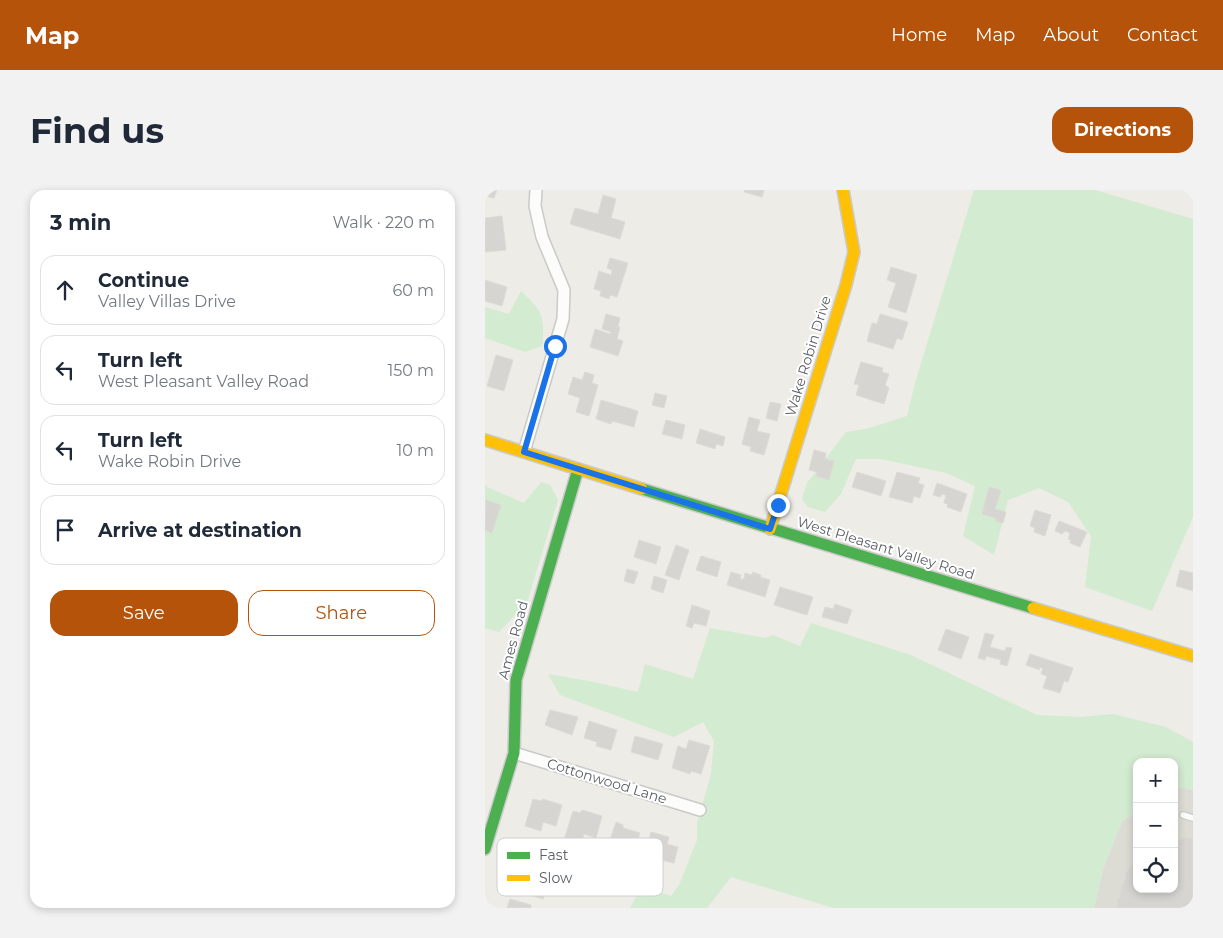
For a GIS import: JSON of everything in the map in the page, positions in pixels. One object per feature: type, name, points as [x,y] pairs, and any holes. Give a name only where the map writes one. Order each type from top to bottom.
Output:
[{"type":"street","points":[[524,452],[563,319],[564,290],[542,237],[535,206],[536,190]]},
{"type":"street","name":"Wake Robin Drive","points":[[770,529],[846,285],[854,252],[843,190]]},
{"type":"street","name":"West Pleasant Valley Road","points":[[485,440],[770,529],[1193,656]]},
{"type":"street","name":"Ames Road","points":[[485,849],[514,753],[516,680],[578,469]]},
{"type":"street","name":"Cottonwood Lane","points":[[514,753],[700,810]]},
{"type":"lane","points":[[1183,815],[1193,818]]},
{"type":"shaded area","points":[[1178,788],[1193,790],[1193,908],[1094,908],[1103,869],[1122,821],[1133,814],[1133,893],[1178,893]]},
{"type":"green space","points":[[974,190],[1095,190],[1193,219],[1193,517],[1152,611],[1085,587],[1091,536],[1068,502],[1039,488],[1008,500],[994,555],[963,536],[975,486],[946,473],[881,459],[856,459],[841,494],[825,512],[808,507],[802,499],[807,483],[846,432],[866,429],[907,416],[915,383]]},
{"type":"green space","points":[[521,291],[534,304],[541,315],[543,328],[542,346],[525,352],[485,338],[485,307],[509,314]]},
{"type":"green space","points":[[541,482],[550,485],[558,500],[527,603],[499,632],[485,628],[485,484],[487,487],[524,503]]},
{"type":"green space","points":[[811,623],[911,655],[1037,715],[1080,717],[1113,714],[1166,727],[1193,742],[1193,790],[1178,788],[1178,758],[1133,758],[1133,814],[1122,821],[1103,869],[1094,908],[834,908],[731,877],[707,908],[630,908],[637,896],[663,896],[663,893],[671,896],[679,885],[697,840],[697,823],[711,774],[714,741],[703,722],[674,737],[560,695],[548,674],[638,692],[645,664],[693,679],[710,628],[765,638],[773,635],[800,646]]},
{"type":"building","points":[[485,190],[497,190],[494,198],[485,196]]},
{"type":"building","points":[[745,190],[764,190],[762,197],[744,192]]},
{"type":"building","points":[[603,195],[616,199],[611,218],[625,222],[620,239],[570,224],[575,208],[598,214]]},
{"type":"building","points":[[502,216],[506,250],[485,252],[485,218]]},
{"type":"building","points":[[610,258],[628,263],[617,297],[610,295],[609,299],[600,296],[601,291],[594,289],[599,271],[611,275],[612,270],[607,268]]},
{"type":"building","points":[[891,267],[917,275],[906,313],[888,307],[896,283],[887,280]]},
{"type":"building","points":[[485,280],[507,287],[502,306],[485,301]]},
{"type":"building","points":[[606,314],[620,318],[617,339],[623,341],[618,356],[590,347],[595,329],[610,334],[611,332],[602,329]]},
{"type":"building","points":[[880,314],[908,322],[902,340],[897,338],[893,349],[867,341],[872,323],[877,324]]},
{"type":"building","points":[[496,355],[513,360],[504,391],[487,386]]},
{"type":"building","points":[[861,362],[883,368],[882,372],[889,374],[885,385],[889,388],[884,404],[856,395],[859,385],[854,384]]},
{"type":"building","points":[[585,372],[594,375],[592,383],[598,385],[589,416],[576,412],[580,398],[568,394],[573,377],[582,380]]},
{"type":"building","points":[[655,393],[667,396],[664,408],[652,405]]},
{"type":"building","points":[[601,400],[638,411],[634,427],[612,421],[611,424],[596,419]]},
{"type":"building","points":[[770,402],[781,404],[777,421],[766,418]]},
{"type":"building","points":[[749,417],[760,420],[757,431],[770,434],[764,455],[750,451],[751,447],[742,444]]},
{"type":"building","points":[[666,420],[685,425],[682,439],[662,434]]},
{"type":"building","points":[[700,429],[725,437],[723,446],[716,444],[715,449],[696,443]]},
{"type":"building","points":[[814,450],[826,453],[825,459],[834,461],[829,480],[816,476],[817,472],[809,470]]},
{"type":"building","points":[[857,472],[886,481],[881,496],[852,487]]},
{"type":"building","points":[[897,472],[920,478],[918,483],[924,485],[920,498],[914,496],[912,503],[889,497]]},
{"type":"building","points":[[937,483],[967,494],[961,512],[947,507],[948,504],[944,503],[946,495],[942,494],[940,497],[933,495]]},
{"type":"building","points":[[989,487],[1001,490],[995,509],[1006,512],[1003,523],[995,521],[996,518],[982,514]]},
{"type":"building","points":[[486,500],[501,505],[492,533],[485,530]]},
{"type":"building","points":[[1035,510],[1051,515],[1045,536],[1034,532],[1035,528],[1030,526]]},
{"type":"building","points":[[1059,521],[1087,532],[1080,547],[1070,543],[1071,540],[1068,539],[1070,533],[1065,531],[1062,534],[1055,531]]},
{"type":"building","points":[[639,540],[661,547],[656,564],[634,557]]},
{"type":"building","points":[[676,545],[689,550],[679,580],[665,575]]},
{"type":"building","points":[[701,556],[721,562],[717,577],[696,570]]},
{"type":"building","points":[[627,569],[638,572],[634,584],[624,581]]},
{"type":"building","points":[[1180,570],[1193,573],[1193,591],[1176,586]]},
{"type":"building","points":[[731,572],[741,575],[740,579],[744,579],[745,573],[752,575],[753,572],[761,575],[760,577],[770,580],[765,597],[727,585]]},
{"type":"building","points":[[654,576],[667,580],[663,593],[651,589]]},
{"type":"building","points":[[780,587],[813,597],[807,615],[774,605]]},
{"type":"building","points":[[835,604],[852,610],[847,624],[822,617],[825,607],[833,609]]},
{"type":"building","points":[[692,605],[710,611],[706,626],[694,623],[692,628],[686,626]]},
{"type":"building","points":[[946,629],[969,637],[961,659],[938,650]]},
{"type":"building","points":[[985,633],[994,635],[990,647],[1005,651],[1006,647],[1012,648],[1007,666],[1000,664],[1001,660],[986,656],[985,660],[978,658]]},
{"type":"building","points":[[1030,654],[1073,668],[1068,682],[1064,681],[1060,693],[1043,688],[1047,676],[1041,674],[1043,668],[1039,667],[1040,670],[1026,665]]},
{"type":"building","points":[[550,710],[578,717],[572,735],[545,725]]},
{"type":"building","points":[[589,721],[617,730],[611,750],[596,746],[597,742],[584,738]]},
{"type":"building","points":[[635,736],[663,744],[658,760],[631,752]]},
{"type":"building","points":[[689,740],[710,746],[701,774],[691,771],[690,774],[672,768],[678,746],[686,749]]},
{"type":"building","points":[[533,799],[541,801],[543,799],[562,805],[556,826],[543,822],[541,831],[525,826]]},
{"type":"building","points":[[582,810],[602,816],[596,838],[584,834],[583,838],[565,838],[573,811],[580,813]]},
{"type":"building","points":[[616,822],[623,825],[623,828],[640,833],[638,838],[611,838]]},
{"type":"building","points":[[651,832],[669,837],[667,844],[678,847],[674,863],[663,860],[663,838],[650,838]]},
{"type":"building","points":[[1183,837],[1192,838],[1193,840],[1193,908],[1117,908],[1117,899],[1120,898],[1125,873],[1133,864],[1133,893],[1178,893],[1178,840]]},
{"type":"building","points":[[510,899],[531,905],[531,908],[507,908]]},
{"type":"traffic: fast","points":[[485,849],[514,753],[516,680],[578,469]]},
{"type":"traffic: fast","points":[[642,489],[1033,608]]},
{"type":"traffic: slow","points":[[770,529],[846,285],[854,252],[843,190]]},
{"type":"traffic: slow","points":[[485,440],[642,489]]},
{"type":"traffic: slow","points":[[1033,608],[1193,656]]},
{"type":"route","points":[[555,346],[524,452],[770,529],[778,505]]}]
